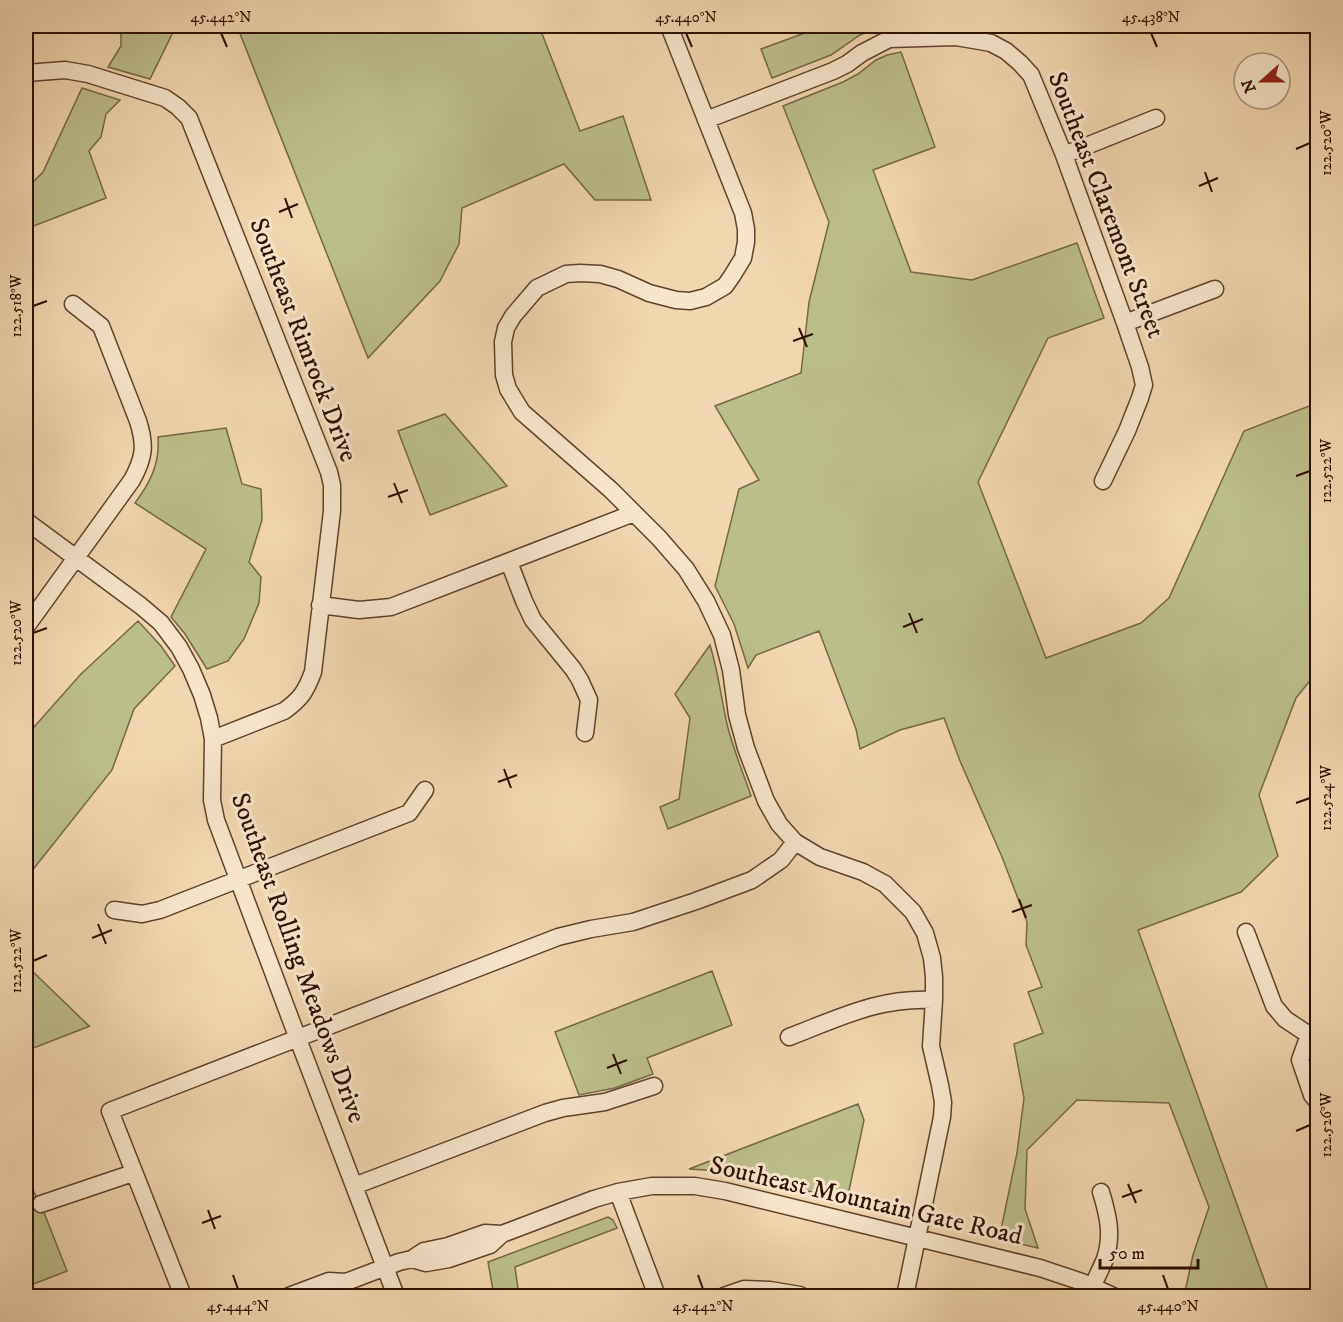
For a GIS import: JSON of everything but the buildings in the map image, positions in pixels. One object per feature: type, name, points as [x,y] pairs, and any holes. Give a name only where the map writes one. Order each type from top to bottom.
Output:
[{"type":"street","points":[[669,26],[742,213],[746,229],[743,258],[725,286],[706,297],[690,301],[649,293],[600,273],[566,274],[537,288],[513,316],[506,328],[503,342],[504,375],[508,389],[522,412],[611,490],[659,538],[686,569],[706,601],[723,635],[731,670],[737,715],[746,748],[766,801],[779,824],[795,842],[820,857],[863,872],[885,885],[913,912],[925,933],[932,958],[934,977],[931,1046],[943,1102],[942,1117],[905,1296]]},
{"type":"street","name":"Southeast Claremont Street","points":[[706,120],[833,71],[888,39],[956,37],[990,43],[1006,51],[1020,63],[1031,75],[1064,155],[1125,323],[1144,385],[1128,431],[1103,481]]},
{"type":"street","name":"Southeast Rimrock Drive","points":[[26,73],[65,70],[88,74],[165,98],[189,118],[329,472],[332,485],[332,512],[313,672],[307,688],[302,696],[284,711],[213,739]]},
{"type":"street","points":[[1064,155],[1156,118]]},
{"type":"street","points":[[1125,323],[1215,289]]},
{"type":"street","points":[[26,627],[132,480],[140,466],[144,450],[143,436],[138,421],[101,326],[73,304]]},
{"type":"street","points":[[320,605],[359,610],[391,607],[634,513]]},
{"type":"street","name":"Southeast Rolling Meadows Drive","points":[[26,521],[161,623],[179,647],[191,669],[202,695],[213,739],[212,800],[216,820],[396,1296]]},
{"type":"street","points":[[509,562],[533,620],[573,669],[589,700],[585,733]]},
{"type":"street","points":[[114,910],[142,914],[160,910],[239,880],[409,813],[425,790]]},
{"type":"street","points":[[183,1296],[110,1111],[558,938],[591,929],[633,922],[696,902],[752,880],[781,860],[795,842]]},
{"type":"street","points":[[1246,932],[1274,1005],[1285,1019],[1309,1035],[1300,1060],[1312,1095],[1317,1102]]},
{"type":"street","points":[[789,1037],[876,1005],[915,999],[934,1000]]},
{"type":"street","points":[[354,1186],[545,1113],[605,1102],[654,1086]]},
{"type":"street","points":[[41,1204],[133,1173]]},
{"type":"street","name":"Southeast Mountain Gate Road","points":[[326,1296],[333,1294],[346,1282],[385,1267],[412,1259],[426,1263],[449,1259],[490,1245],[502,1234],[618,1191],[652,1186],[695,1186],[717,1189],[1040,1268],[1065,1275],[1090,1291],[1113,1296]]},
{"type":"street","points":[[618,1191],[657,1296]]},
{"type":"street","points":[[1090,1291],[1105,1257],[1110,1234],[1108,1216],[1101,1192]]},
{"type":"street","name":"Southeast Mountain Gate Road","points":[[289,1296],[329,1281],[346,1282]]},
{"type":"street","points":[[724,1296],[744,1289],[800,1295]]},
{"type":"green space","points":[[121,26],[176,26],[150,79],[108,67],[121,46]]},
{"type":"green space","points":[[237,26],[539,26],[580,131],[623,116],[651,200],[595,200],[564,164],[462,208],[459,244],[440,281],[368,358]]},
{"type":"green space","points":[[824,26],[882,26],[860,35],[831,55],[772,78],[761,49]]},
{"type":"green space","points":[[901,52],[935,147],[873,170],[911,272],[972,280],[1077,243],[1104,318],[1048,338],[978,482],[1046,658],[1141,623],[1169,598],[1244,431],[1317,403],[1317,672],[1296,698],[1259,795],[1278,856],[1241,892],[1138,930],[1270,1296],[1184,1296],[1193,1255],[1209,1207],[1169,1103],[1077,1100],[1027,1150],[1025,1209],[1038,1248],[999,1239],[1017,1153],[1024,1098],[1014,1044],[1043,1033],[1028,992],[1042,987],[1026,945],[1027,922],[944,718],[900,730],[860,749],[856,729],[819,631],[756,655],[748,668],[734,624],[715,586],[739,489],[759,480],[715,406],[801,373],[809,302],[829,222],[783,106],[843,82],[876,60]]},
{"type":"green space","points":[[82,88],[120,100],[106,114],[101,137],[89,151],[106,198],[26,229],[26,189],[43,172]]},
{"type":"green space","points":[[445,414],[507,486],[430,515],[398,431]]},
{"type":"green space","points":[[226,428],[242,484],[261,489],[262,520],[249,562],[261,577],[259,603],[244,639],[228,661],[207,669],[185,634],[171,617],[206,549],[135,503],[153,473],[158,437]]},
{"type":"green space","points":[[138,621],[161,646],[175,666],[134,709],[112,770],[31,872],[26,915],[26,736],[81,674]]},
{"type":"green space","points":[[710,645],[729,733],[751,796],[668,829],[660,807],[679,799],[690,718],[675,694]]},
{"type":"green space","points":[[26,965],[89,1026],[90,1026],[26,1051]]},
{"type":"green space","points":[[712,971],[732,1025],[647,1058],[653,1074],[615,1088],[579,1095],[555,1032]]},
{"type":"green space","points":[[858,1104],[864,1120],[847,1200],[720,1171],[689,1169]]},
{"type":"green space","points":[[26,1175],[67,1271],[26,1287]]},
{"type":"green space","points":[[608,1217],[613,1220],[617,1228],[515,1267],[519,1296],[494,1296],[488,1262]]}]
